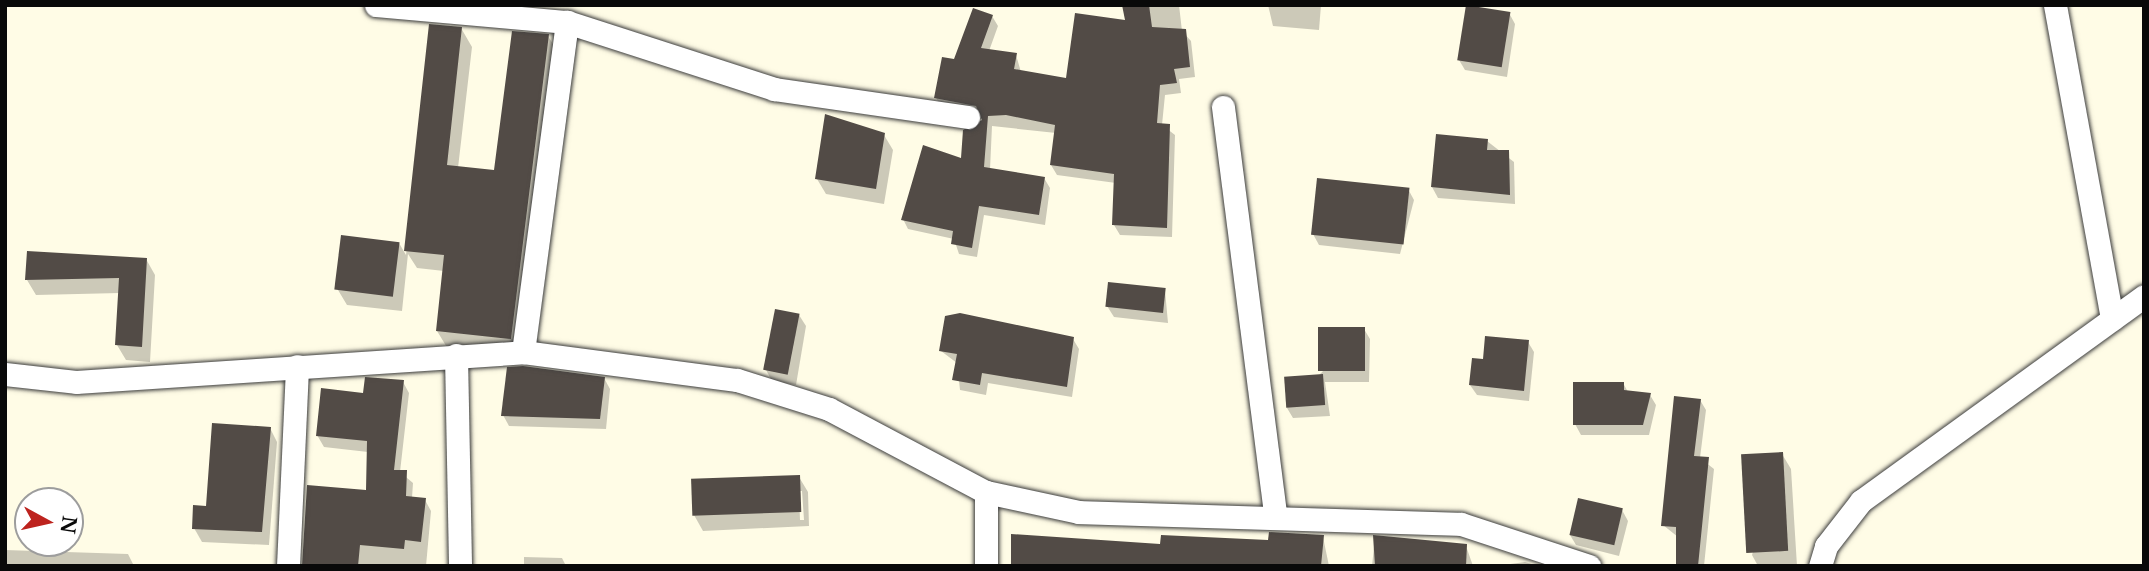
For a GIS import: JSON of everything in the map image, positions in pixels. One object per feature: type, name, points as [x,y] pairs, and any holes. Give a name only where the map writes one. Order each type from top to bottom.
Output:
[{"type":"street","points":[[376,5],[567,22],[774,89],[968,117]]},
{"type":"street","points":[[2055,5],[2112,319]]},
{"type":"street","points":[[523,352],[567,22]]},
{"type":"street","points":[[1223,107],[1275,515]]},
{"type":"street","points":[[1820,566],[1826,546],[1861,501],[2144,296]]},
{"type":"street","points":[[5,374],[76,382],[523,352],[737,380],[829,409],[986,492],[1079,512],[1226,521],[1275,515],[1461,524],[1589,566]]},
{"type":"street","points":[[456,355],[460,566]]},
{"type":"street","points":[[288,566],[298,366]]},
{"type":"street","points":[[986,492],[986,566]]},
{"type":"building","points":[[1122,5],[1149,5],[1152,27],[1186,29],[1190,67],[1174,69],[1177,83],[1160,85],[1157,123],[1170,124],[1167,228],[1112,225],[1114,174],[1050,165],[1055,125],[1006,115],[988,116],[984,167],[1045,177],[1039,215],[979,206],[972,248],[951,244],[953,231],[901,220],[923,145],[961,158],[963,130],[982,120],[976,106],[934,98],[942,57],[954,59],[973,8],[993,15],[981,48],[1017,53],[1014,69],[1066,78],[1075,13],[1125,20]]},
{"type":"building","points":[[1466,5],[1510,12],[1502,67],[1457,60]]},
{"type":"building","points":[[429,24],[462,27],[447,165],[494,170],[512,31],[549,34],[511,339],[436,331],[444,255],[404,251]]},
{"type":"building","points":[[825,114],[885,133],[876,189],[815,179]]},
{"type":"building","points":[[1436,134],[1488,139],[1487,150],[1509,150],[1510,195],[1431,187]]},
{"type":"building","points":[[1317,178],[1409,188],[1404,244],[1311,235]]},
{"type":"building","points":[[341,235],[400,242],[393,297],[334,290]]},
{"type":"building","points":[[27,251],[147,258],[142,347],[115,345],[119,278],[25,280]]},
{"type":"building","points":[[1108,282],[1166,288],[1163,313],[1105,307]]},
{"type":"building","points":[[775,309],[800,314],[788,375],[763,370]]},
{"type":"building","points":[[960,313],[1074,337],[1067,387],[982,373],[980,385],[952,380],[957,354],[939,351],[945,316]]},
{"type":"building","points":[[1318,327],[1365,327],[1365,371],[1318,371]]},
{"type":"building","points":[[1485,336],[1529,340],[1524,391],[1469,385],[1472,358],[1483,359]]},
{"type":"building","points":[[523,366],[605,377],[600,419],[501,416],[507,367]]},
{"type":"building","points":[[1323,374],[1325,405],[1286,408],[1284,377]]},
{"type":"building","points":[[365,377],[404,380],[394,470],[407,470],[406,496],[426,498],[421,542],[405,540],[404,549],[360,545],[358,566],[302,566],[307,485],[366,490],[367,441],[316,436],[321,388],[363,393]]},
{"type":"building","points":[[1573,382],[1624,382],[1624,390],[1651,393],[1643,425],[1573,425]]},
{"type":"building","points":[[1674,396],[1701,399],[1694,456],[1709,457],[1698,566],[1676,566],[1676,527],[1661,526]]},
{"type":"building","points":[[212,423],[271,427],[262,532],[192,529],[193,505],[206,506]]},
{"type":"building","points":[[1783,452],[1788,551],[1746,553],[1741,454]]},
{"type":"building","points":[[800,475],[801,512],[692,516],[691,479]]},
{"type":"building","points":[[1578,498],[1623,508],[1614,545],[1569,535]]},
{"type":"building","points":[[1269,532],[1324,535],[1321,566],[1011,566],[1011,534],[1160,544],[1161,535],[1268,540]]},
{"type":"building","points":[[1373,535],[1467,544],[1466,566],[1375,566]]}]
